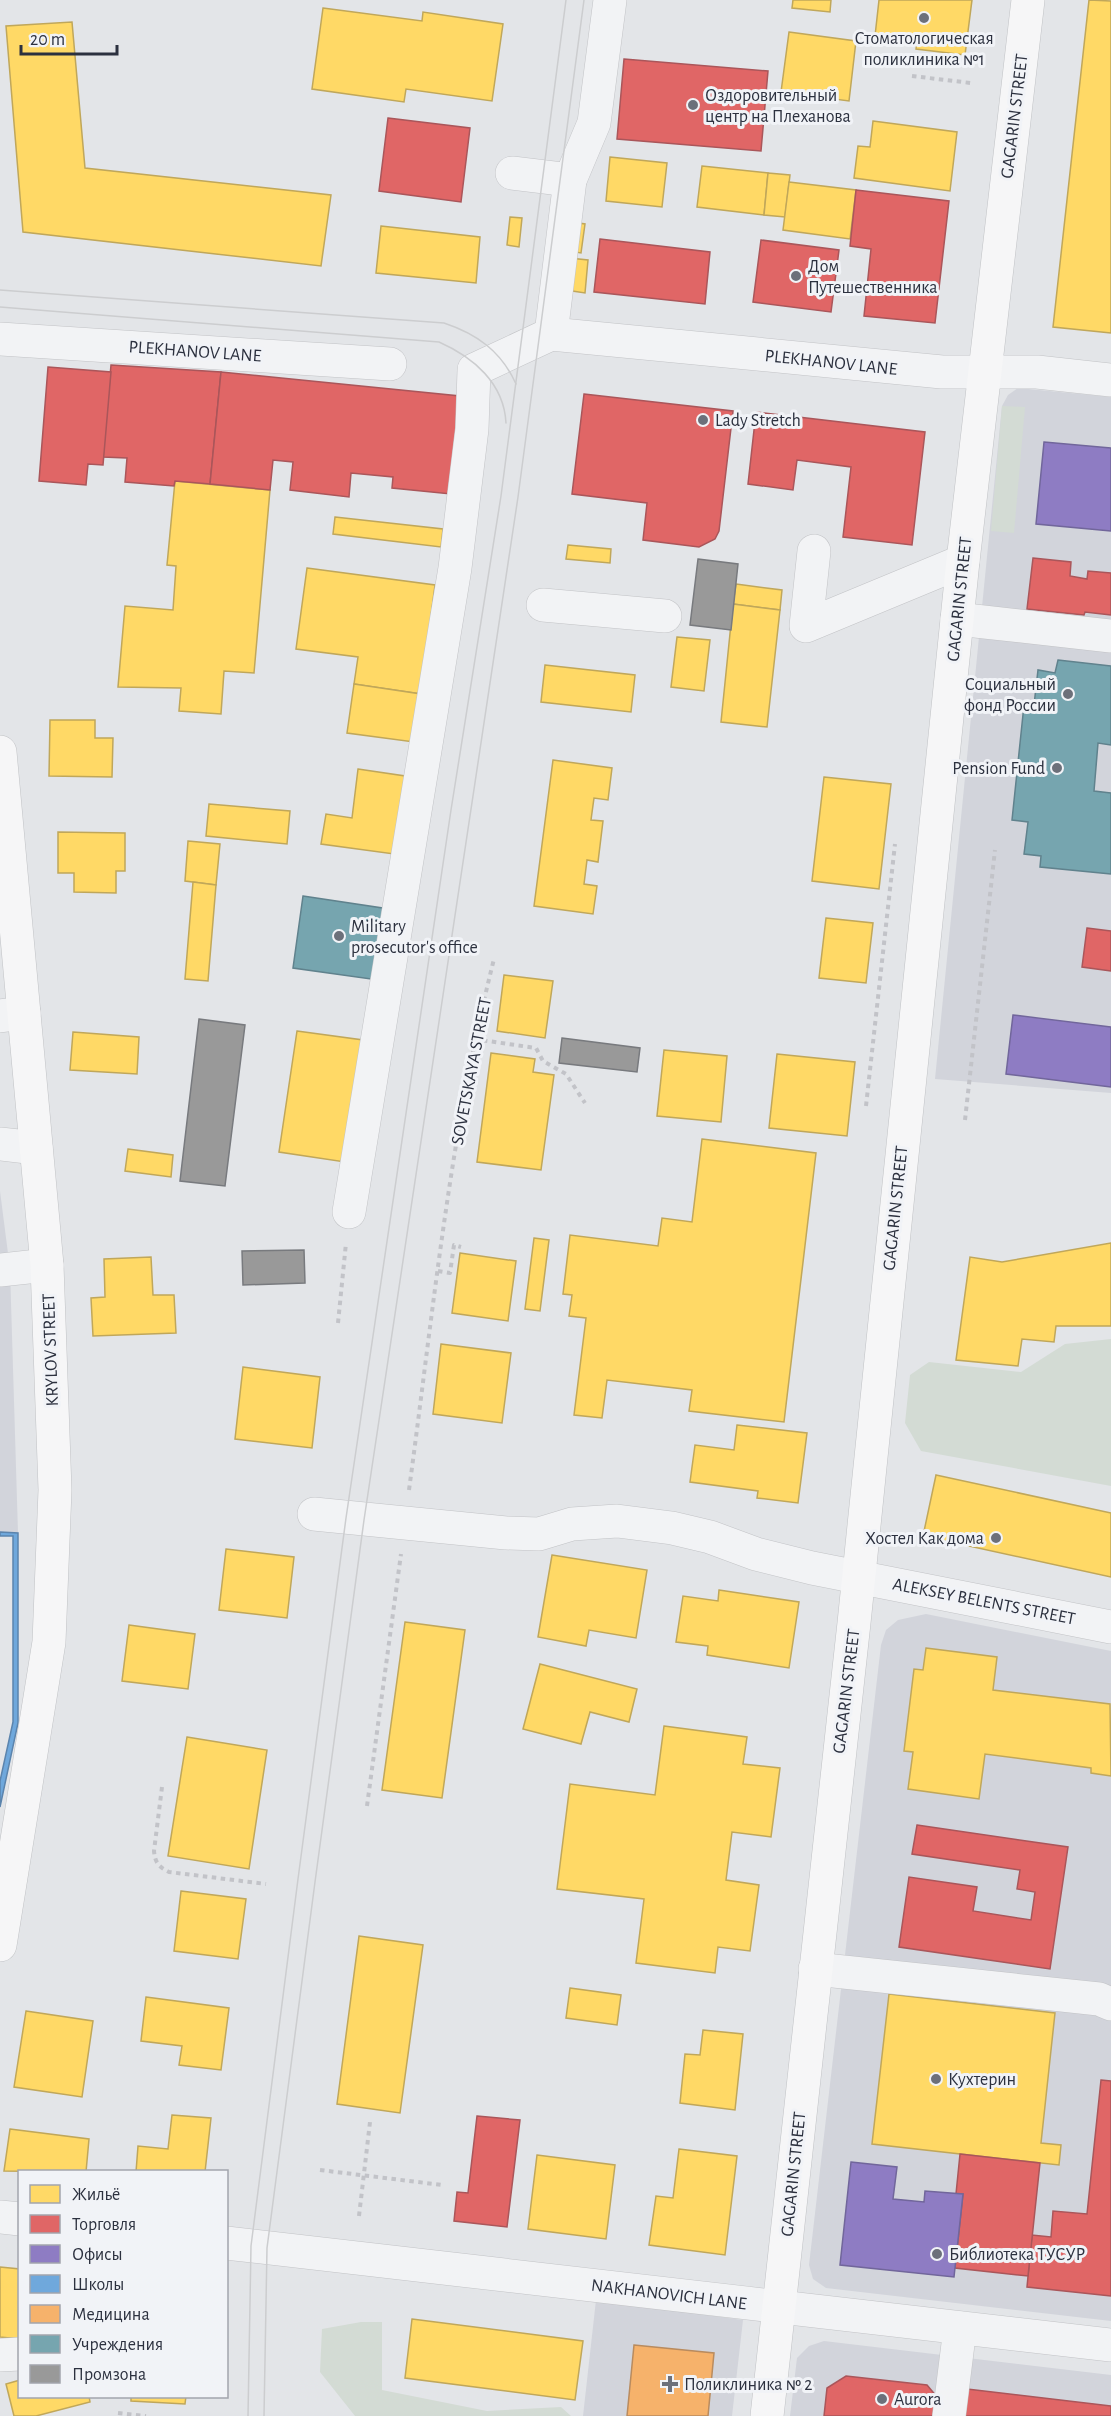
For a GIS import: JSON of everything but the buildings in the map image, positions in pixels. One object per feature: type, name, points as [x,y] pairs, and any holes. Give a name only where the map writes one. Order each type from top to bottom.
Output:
[{"type":"main road","name":"GAGARIN STREET","points":[[767,2416],[858,1577],[963,561],[1028,0]]},
{"type":"main road","name":"KRYLOV STREET","points":[[0,752],[12,1015],[36,1148],[47,1265],[55,1490],[49,1642],[1,1939]]},
{"type":"street","points":[[349,1212],[455,568],[472,429],[474,370],[550,334],[570,180],[594,123],[610,0]]},
{"type":"street","points":[[512,173],[570,180]]},
{"type":"street","name":"PLEKHANOV LANE","points":[[550,334],[942,372],[1037,372],[1111,380]]},
{"type":"street","name":"PLEKHANOV LANE","points":[[0,339],[390,364]]},
{"type":"street","points":[[814,551],[806,626],[963,561]]},
{"type":"street","points":[[543,605],[665,616]]},
{"type":"street","points":[[957,619],[1111,636]]},
{"type":"street","points":[[0,1144],[36,1148]]},
{"type":"street","points":[[0,1270],[47,1265]]},
{"type":"street","name":"ALEKSEY BELENTS STREET","points":[[314,1514],[506,1533],[539,1534],[572,1524],[617,1521],[661,1526],[710,1537],[756,1554],[858,1577],[1111,1627]]},
{"type":"street","points":[[815,1969],[1099,1999],[1111,2004]]},
{"type":"street","points":[[0,2217],[18,2219]]},
{"type":"street","name":"NAKHANOVICH LANE","points":[[228,2243],[1111,2346]]},
{"type":"street","points":[[949,2416],[960,2328]]},
{"type":"street","points":[[0,2355],[18,2354]]},
{"type":"path","points":[[912,76],[971,83]]},
{"type":"path","points":[[866,1106],[895,844]]},
{"type":"path","points":[[965,1120],[995,850]]},
{"type":"path","name":"SOVETSKAYA STREET","points":[[440,1258],[474,1039],[494,959]]},
{"type":"path","points":[[474,1039],[536,1048],[543,1061],[566,1074],[585,1103]]},
{"type":"path","points":[[338,1323],[349,1212]]},
{"type":"path","points":[[438,1271],[450,1273],[454,1245],[461,1247]]},
{"type":"path","points":[[162,1787],[154,1851],[155,1861],[160,1868],[169,1872],[266,1884]]},
{"type":"path","points":[[359,2216],[370,2122]]},
{"type":"path","points":[[320,2170],[442,2184]]},
{"type":"path","points":[[118,2413],[146,2416]]},
{"type":"shaded area","points":[[1018,388],[1111,397],[1111,1093],[935,1079],[1002,406],[1008,395]]},
{"type":"shaded area","points":[[1002,406],[1025,407],[1014,533],[991,531]]},
{"type":"shaded area","points":[[0,1191],[10,1269],[18,1533],[0,1532]]},
{"type":"shaded area","points":[[1111,1339],[1111,1486],[921,1451],[905,1423],[910,1375],[929,1362],[1021,1372],[1065,1344]]},
{"type":"shaded area","points":[[926,1614],[1111,1651],[1111,2321],[826,2288],[813,2279],[809,2265],[881,1645],[886,1630],[898,1620]]},
{"type":"shaded area","points":[[596,2300],[743,2320],[732,2416],[583,2416]]},
{"type":"shaded area","points":[[361,2322],[382,2322],[382,2390],[487,2411],[561,2407],[571,2416],[355,2416],[320,2372],[322,2329]]},
{"type":"shaded area","points":[[824,2341],[1111,2375],[1111,2416],[790,2416],[797,2358],[809,2346]]},
{"type":"tram line","points":[[248,2416],[251,2246],[298,1879],[346,1518],[451,810],[501,496],[566,0]]},
{"type":"tram line","points":[[264,2416],[267,2248],[315,1882],[364,1520],[518,497],[584,0]]},
{"type":"tram line","points":[[0,290],[444,323],[456,327],[487,345],[503,362],[516,384]]},
{"type":"tram line","points":[[0,307],[439,342],[464,355],[485,373],[499,396],[506,423]]},
{"type":"place","name":"Стоматологическая поликлиника №1","points":[[924,18]]},
{"type":"place","name":"Оздоровительный центр на Плеханова","points":[[693,105]]},
{"type":"place","name":"Дом Путешественника","points":[[796,276]]},
{"type":"place","name":"Lady Stretch","points":[[703,420]]},
{"type":"place","name":"Социальный фонд России","points":[[1068,694]]},
{"type":"place","name":"Pension Fund","points":[[1057,768]]},
{"type":"place","name":"Military prosecutor's office","points":[[339,936]]},
{"type":"place","name":"Хостел Как дома","points":[[996,1538]]},
{"type":"place","name":"Кухтерин","points":[[936,2079]]},
{"type":"place","name":"Библиотека ТУСУР","points":[[937,2254]]},
{"type":"place","name":"Поликлиника № 2","points":[[670,2384]]},
{"type":"place","name":"Aurora","points":[[882,2399]]}]
